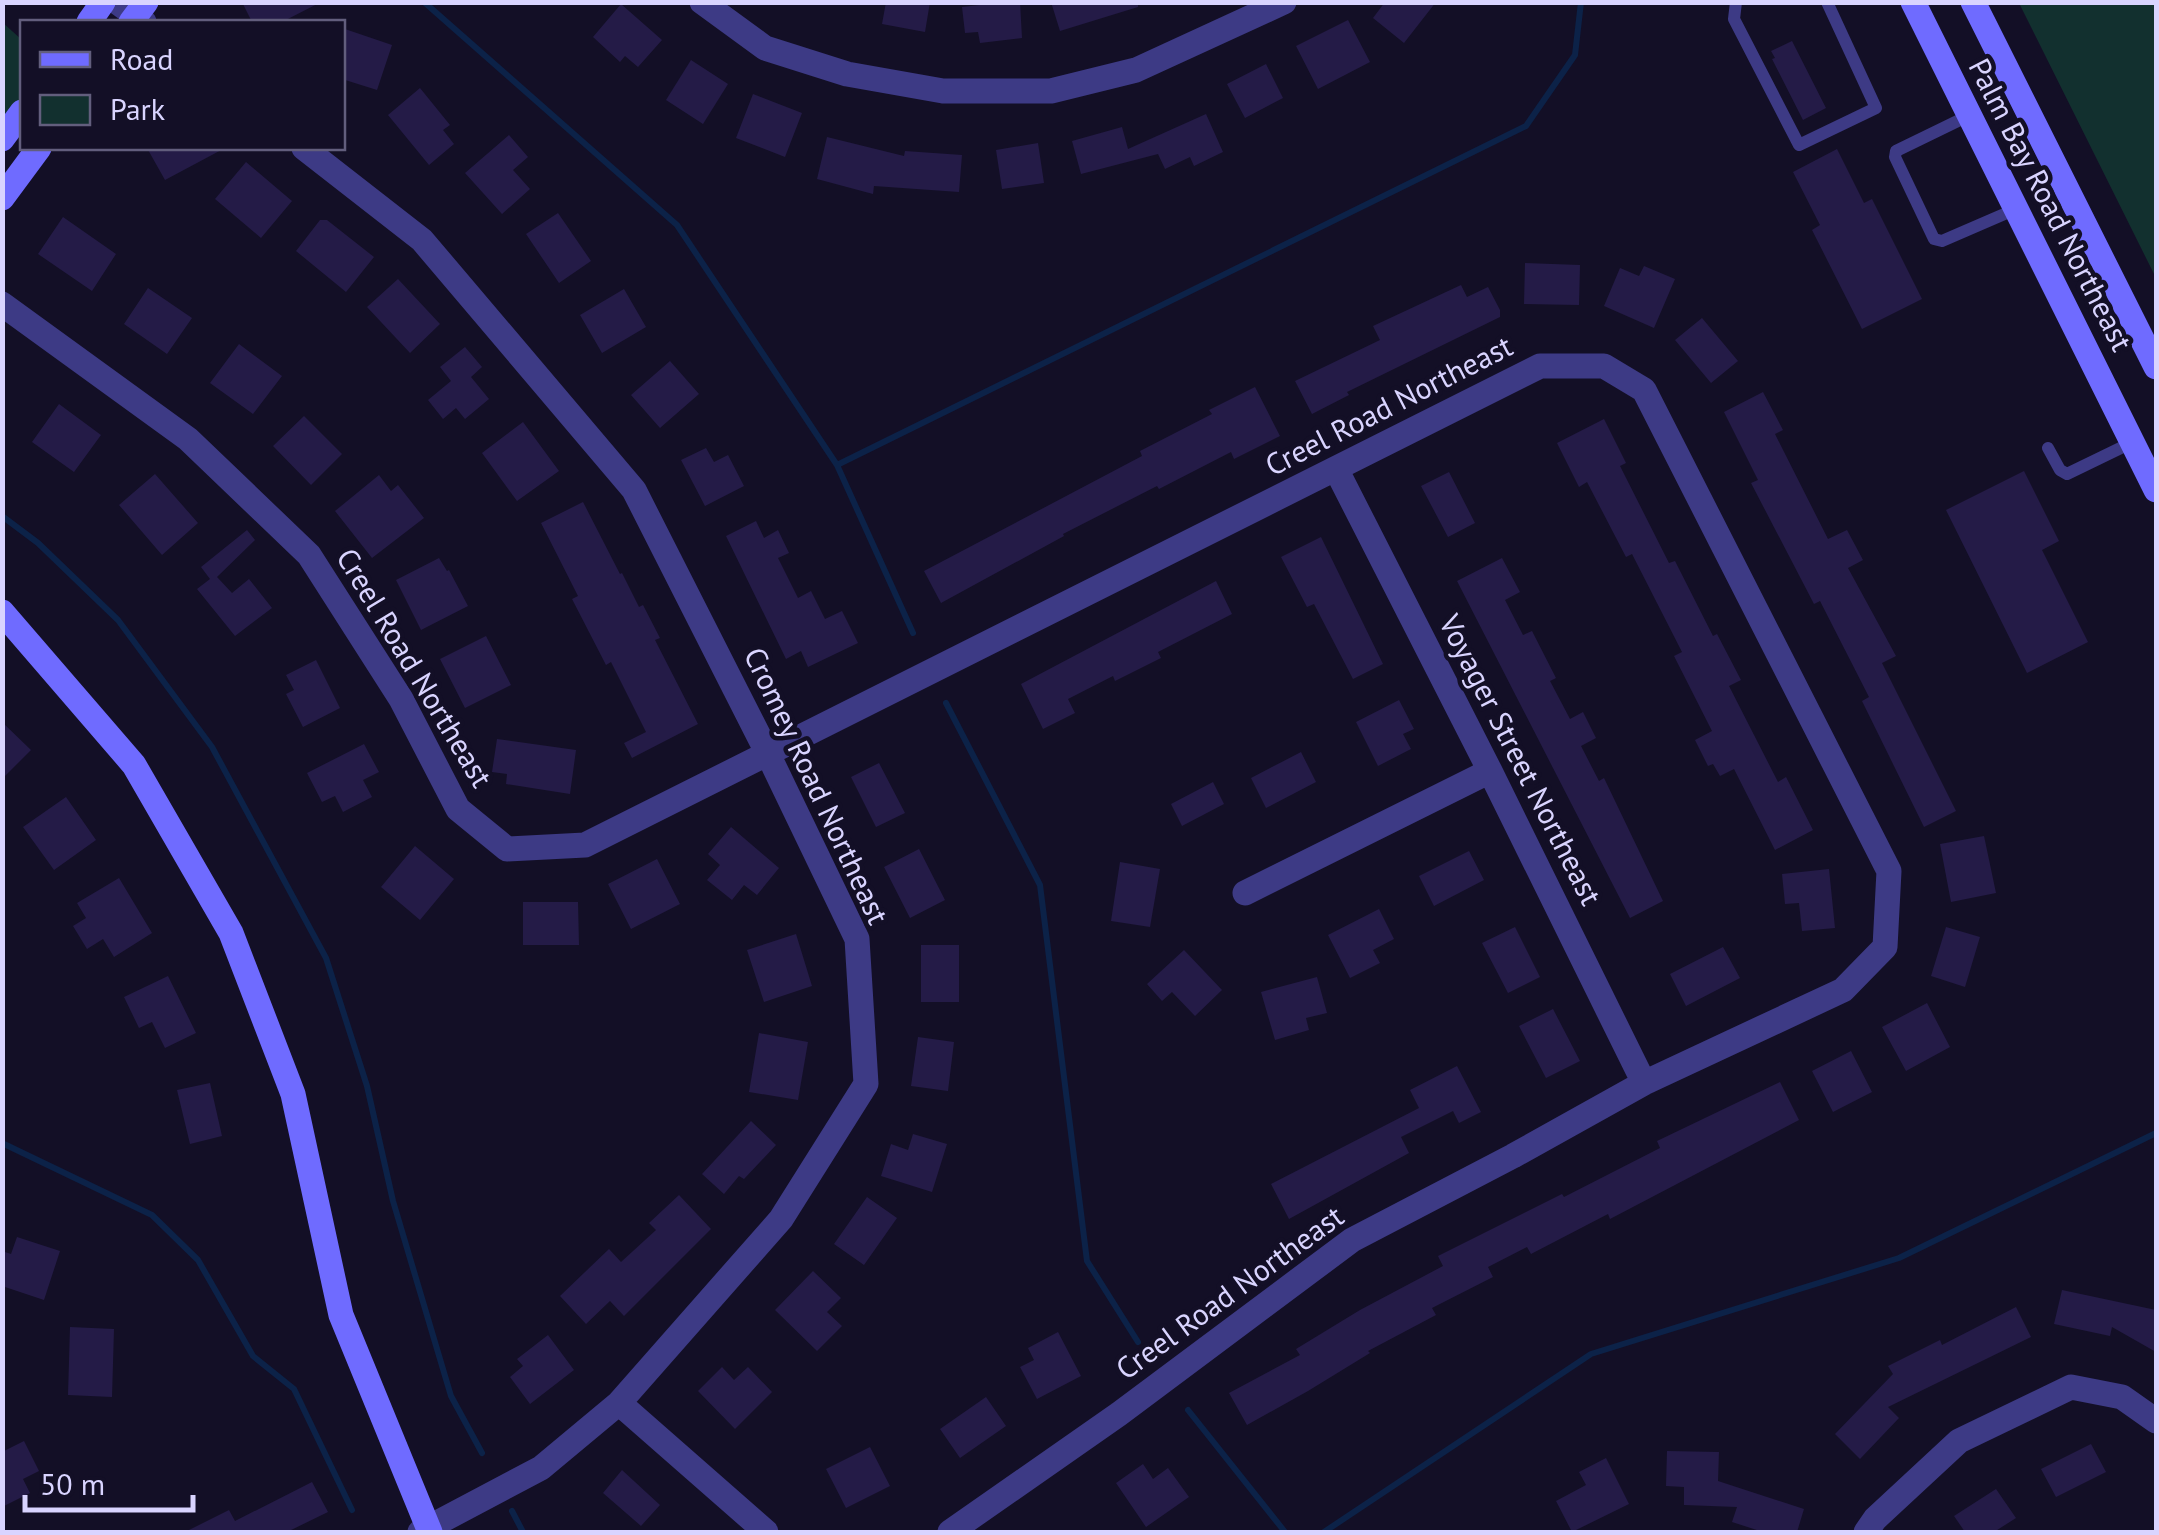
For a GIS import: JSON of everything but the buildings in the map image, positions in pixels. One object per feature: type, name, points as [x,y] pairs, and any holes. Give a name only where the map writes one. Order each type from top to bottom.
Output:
[{"type":"street","points":[[702,2],[765,48],[847,74],[944,91],[1051,91],[1136,70],[1284,2]]},
{"type":"street","name":"Palm Bay Road Northeast","points":[[1913,2],[2016,209],[2137,435],[2156,490]]},
{"type":"street","name":"Palm Bay Road Northeast","points":[[1973,2],[2156,367]]},
{"type":"street","points":[[2,139],[20,115]]},
{"type":"street","points":[[2,198],[38,150]]},
{"type":"street","name":"Cromey Road Northeast","points":[[307,150],[422,240],[634,490],[768,752],[856,940],[866,1084],[781,1218],[619,1403],[541,1468],[426,1531]]},
{"type":"street","name":"Creel Road Northeast","points":[[2,304],[188,439],[310,555],[401,699],[458,809],[506,849],[585,845],[1540,366],[1604,366],[1644,390],[1889,871],[1884,947],[1842,990],[1644,1083],[1352,1240],[1118,1414],[950,1532]]},
{"type":"street","name":"Voyager Street Northeast","points":[[1336,468],[1644,1083]]},
{"type":"street","points":[[2,612],[134,765],[231,933],[292,1094],[341,1315],[426,1531]]},
{"type":"street","points":[[1245,893],[1490,771]]},
{"type":"street","points":[[1866,1532],[1959,1441],[2071,1387],[2122,1398],[2156,1421]]},
{"type":"street","points":[[619,1403],[766,1532]]},
{"type":"lane","points":[[1736,2],[1734,18],[1798,146],[1876,108],[1827,2]]},
{"type":"lane","points":[[1970,115],[1896,152],[1894,158],[1934,239],[1942,241],[2016,209]]},
{"type":"lane","points":[[2048,448],[2060,470],[2067,474],[2137,435]]},
{"type":"green space","points":[[2019,3],[2156,3],[2156,278]]},
{"type":"green space","points":[[2,22],[20,38],[20,108],[2,129]]},
{"type":"waterway","points":[[424,2],[677,225],[837,465],[913,633]]},
{"type":"waterway","points":[[837,465],[1526,126],[1575,55],[1581,2]]},
{"type":"waterway","points":[[2,516],[38,543],[118,620],[212,747],[326,958],[367,1086],[393,1201],[451,1396],[482,1453]]},
{"type":"waterway","points":[[946,703],[1040,885],[1087,1261],[1138,1342]]},
{"type":"waterway","points":[[1324,1532],[1591,1354],[1899,1258],[2156,1133]]},
{"type":"waterway","points":[[2,1143],[152,1215],[198,1260],[253,1356],[294,1389],[352,1510]]},
{"type":"waterway","points":[[1188,1410],[1285,1532]]},
{"type":"waterway","points":[[512,1511],[523,1532]]}]
